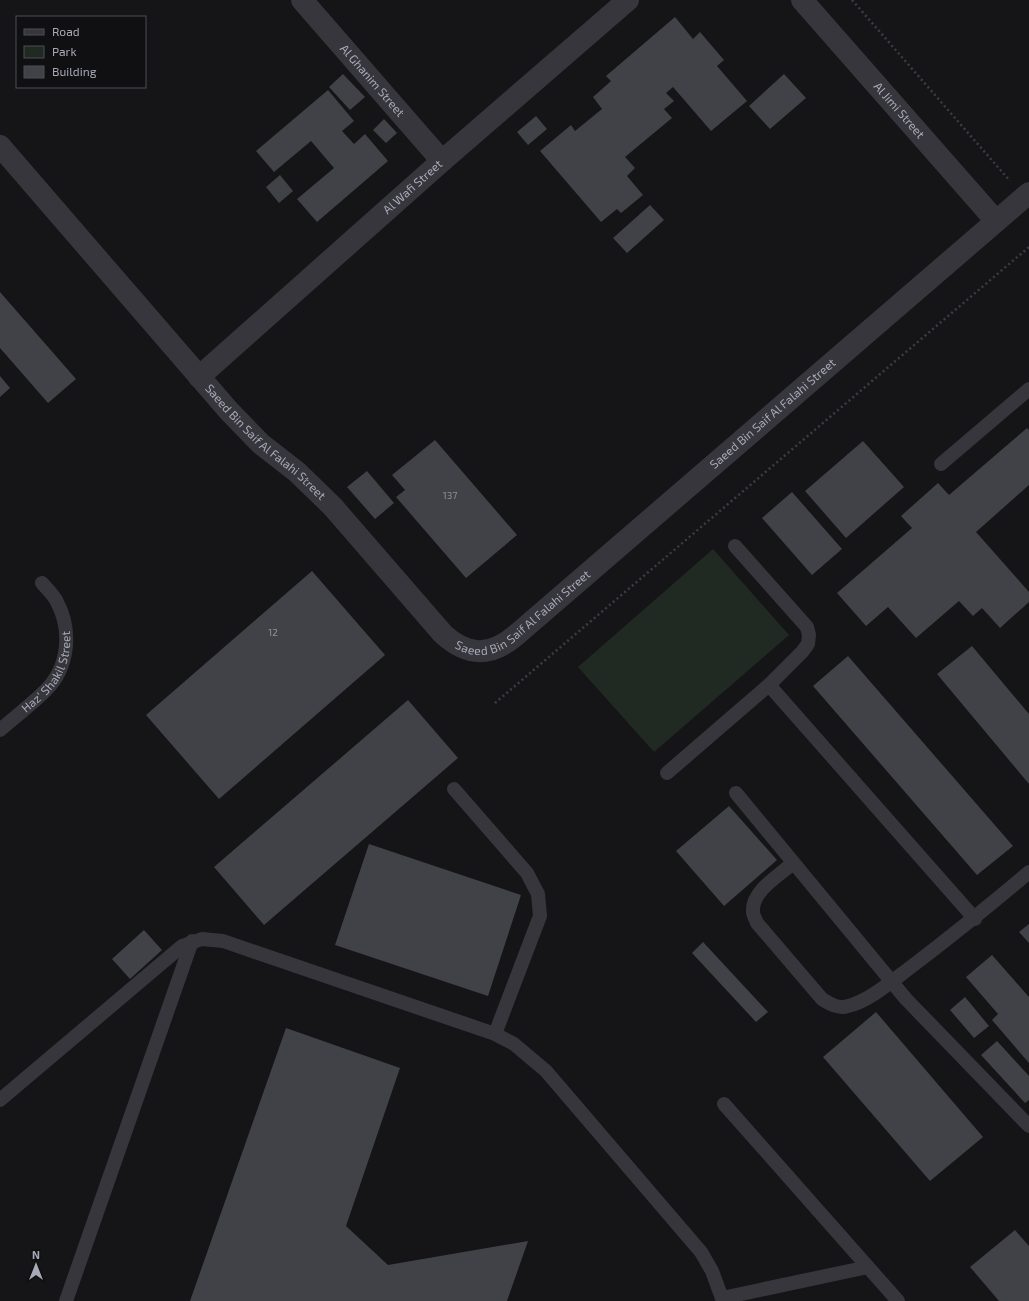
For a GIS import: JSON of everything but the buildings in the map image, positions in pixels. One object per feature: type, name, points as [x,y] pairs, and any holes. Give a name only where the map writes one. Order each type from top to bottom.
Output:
[{"type":"street","name":"Al Ghanim Street","points":[[302,0],[442,161]]},
{"type":"street","name":"Al Wafi Street","points":[[199,377],[442,161],[628,0]]},
{"type":"street","name":"Al Jimi Street","points":[[802,0],[996,220]]},
{"type":"street","name":"Saeed Bin Saif Al Falahi Street","points":[[0,146],[244,428],[296,472],[333,507],[454,644],[467,650],[481,652],[495,649],[515,636],[996,220],[1020,188]]},
{"type":"lane","points":[[940,464],[1029,389]]},
{"type":"lane","points":[[667,773],[769,685],[808,644],[809,635],[807,627],[735,546]]},
{"type":"lane","name":"Haz' Shakil Street","points":[[0,730],[48,689],[61,669],[67,646],[66,623],[57,601],[42,583]]},
{"type":"lane","points":[[769,685],[975,919]]},
{"type":"lane","points":[[454,789],[527,873],[538,894],[540,916],[495,1034]]},
{"type":"lane","points":[[736,793],[793,864],[934,1030],[1029,1126]]},
{"type":"lane","points":[[793,864],[761,891],[754,900],[753,912],[762,929],[822,999],[833,1006],[846,1007],[858,1003],[891,981],[975,919],[1029,872]]},
{"type":"lane","points":[[0,1100],[182,946],[192,941],[202,939],[223,941],[495,1034],[514,1044],[551,1077],[701,1252],[712,1271],[722,1300],[868,1267]]},
{"type":"lane","points":[[66,1301],[192,941]]},
{"type":"lane","points":[[724,1104],[898,1301]]},
{"type":"path","points":[[852,0],[1020,188]]},
{"type":"path","points":[[495,702],[1029,247]]},
{"type":"green space","points":[[713,549],[789,635],[654,752],[578,667]]}]
